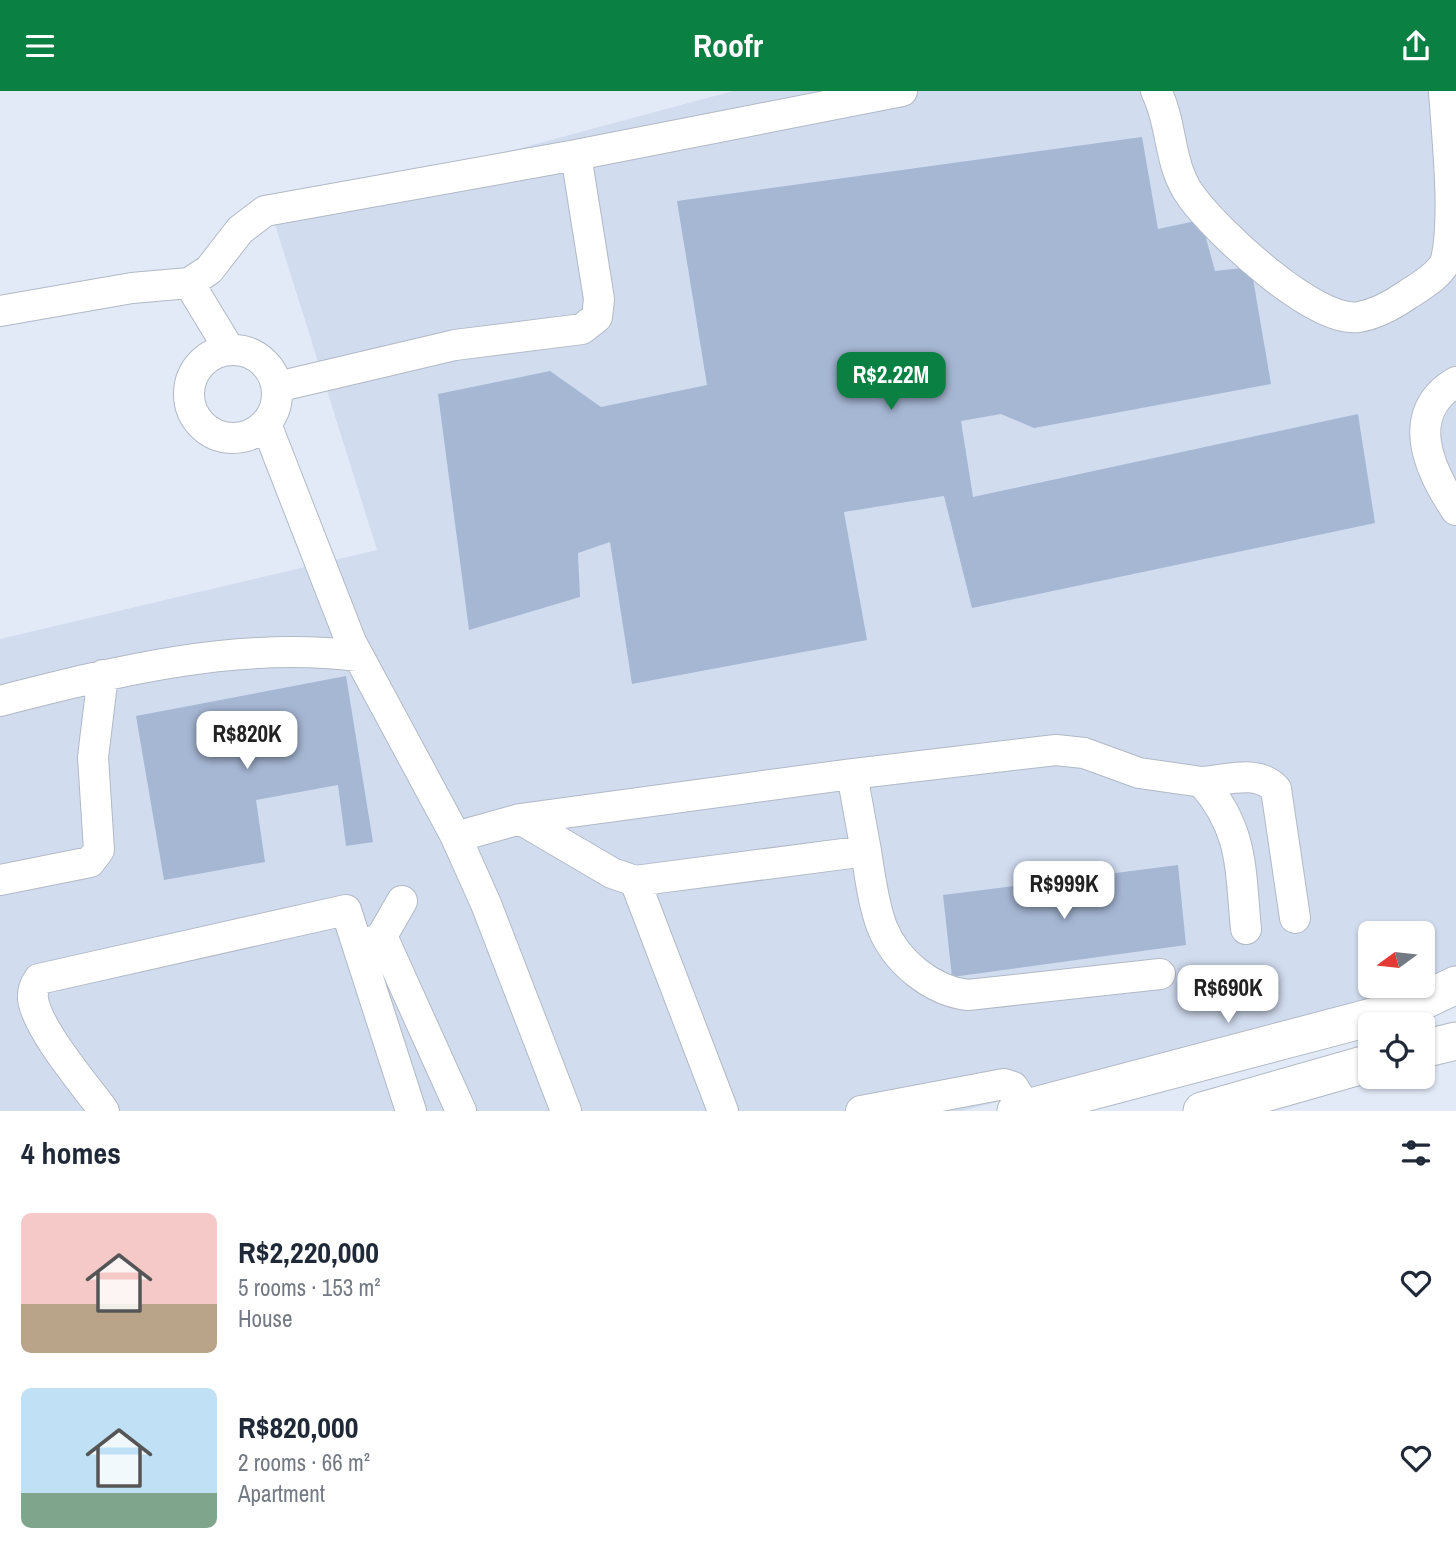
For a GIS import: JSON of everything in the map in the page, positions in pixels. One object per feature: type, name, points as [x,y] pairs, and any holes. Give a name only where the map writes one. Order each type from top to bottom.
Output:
[{"type":"main road","points":[[1021,1110],[1410,1007],[1456,985]]},
{"type":"main road","points":[[1435,1046],[1456,1041]]},
{"type":"main road","points":[[1202,1111],[1358,1066]]},
{"type":"lane","points":[[0,311],[132,288],[189,283],[209,270],[240,230],[265,211],[576,155],[902,91]]},
{"type":"lane","points":[[1156,91],[1178,173],[1190,196],[1256,263],[1316,307],[1357,318],[1394,305],[1446,263],[1453,223],[1444,91]]},
{"type":"lane","points":[[277,387],[455,345],[582,329],[597,317],[599,299],[576,155]]},
{"type":"lane","points":[[189,283],[229,349]]},
{"type":"lane","points":[[229,349],[255,355],[265,363],[277,387],[277,400],[266,424],[243,437],[217,435],[197,419],[191,407],[191,381],[196,369],[205,359],[229,349]]},
{"type":"lane","points":[[1456,382],[1428,407],[1424,425],[1436,478],[1456,510]]},
{"type":"lane","points":[[266,424],[358,656],[456,837],[483,897],[566,1111]]},
{"type":"lane","points":[[0,701],[103,675],[211,656],[310,650],[358,656]]},
{"type":"lane","points":[[0,880],[90,862],[96,858],[99,850],[93,757],[103,675]]},
{"type":"lane","points":[[456,837],[520,819],[852,773],[1056,750],[1084,753],[1139,773],[1202,782],[1257,776],[1267,780],[1276,789],[1296,918]]},
{"type":"lane","points":[[852,773],[883,929],[906,962],[934,986],[949,993],[968,995],[1160,974]]},
{"type":"lane","points":[[1202,782],[1230,821],[1237,844],[1246,929]]},
{"type":"lane","points":[[520,819],[612,873],[635,881],[866,851]]},
{"type":"lane","points":[[635,881],[723,1111]]},
{"type":"lane","points":[[370,943],[402,901]]},
{"type":"lane","points":[[104,1111],[51,1038],[33,1002],[33,988],[39,979],[346,910],[370,943],[461,1111]]},
{"type":"lane","points":[[370,943],[411,1111]]},
{"type":"lane","points":[[861,1111],[1004,1084],[1013,1087],[1021,1110]]},
{"type":"shaded area","points":[[733,91],[1456,91],[1456,970],[1435,982],[1435,921],[1358,921],[1358,998],[1404,998],[962,1111],[0,1111],[0,639],[377,550],[272,215]]},
{"type":"building","points":[[1142,137],[1158,229],[1201,220],[1215,271],[1251,267],[1271,384],[1034,428],[1001,414],[961,421],[973,497],[1358,414],[1375,523],[972,608],[944,496],[844,512],[867,640],[632,684],[610,542],[578,553],[580,597],[469,630],[438,394],[550,371],[601,407],[707,385],[677,201]]},
{"type":"building","points":[[346,676],[373,842],[346,846],[338,785],[256,800],[265,862],[164,880],[136,716]]},
{"type":"building","points":[[1178,865],[1186,945],[952,977],[943,895]]}]
